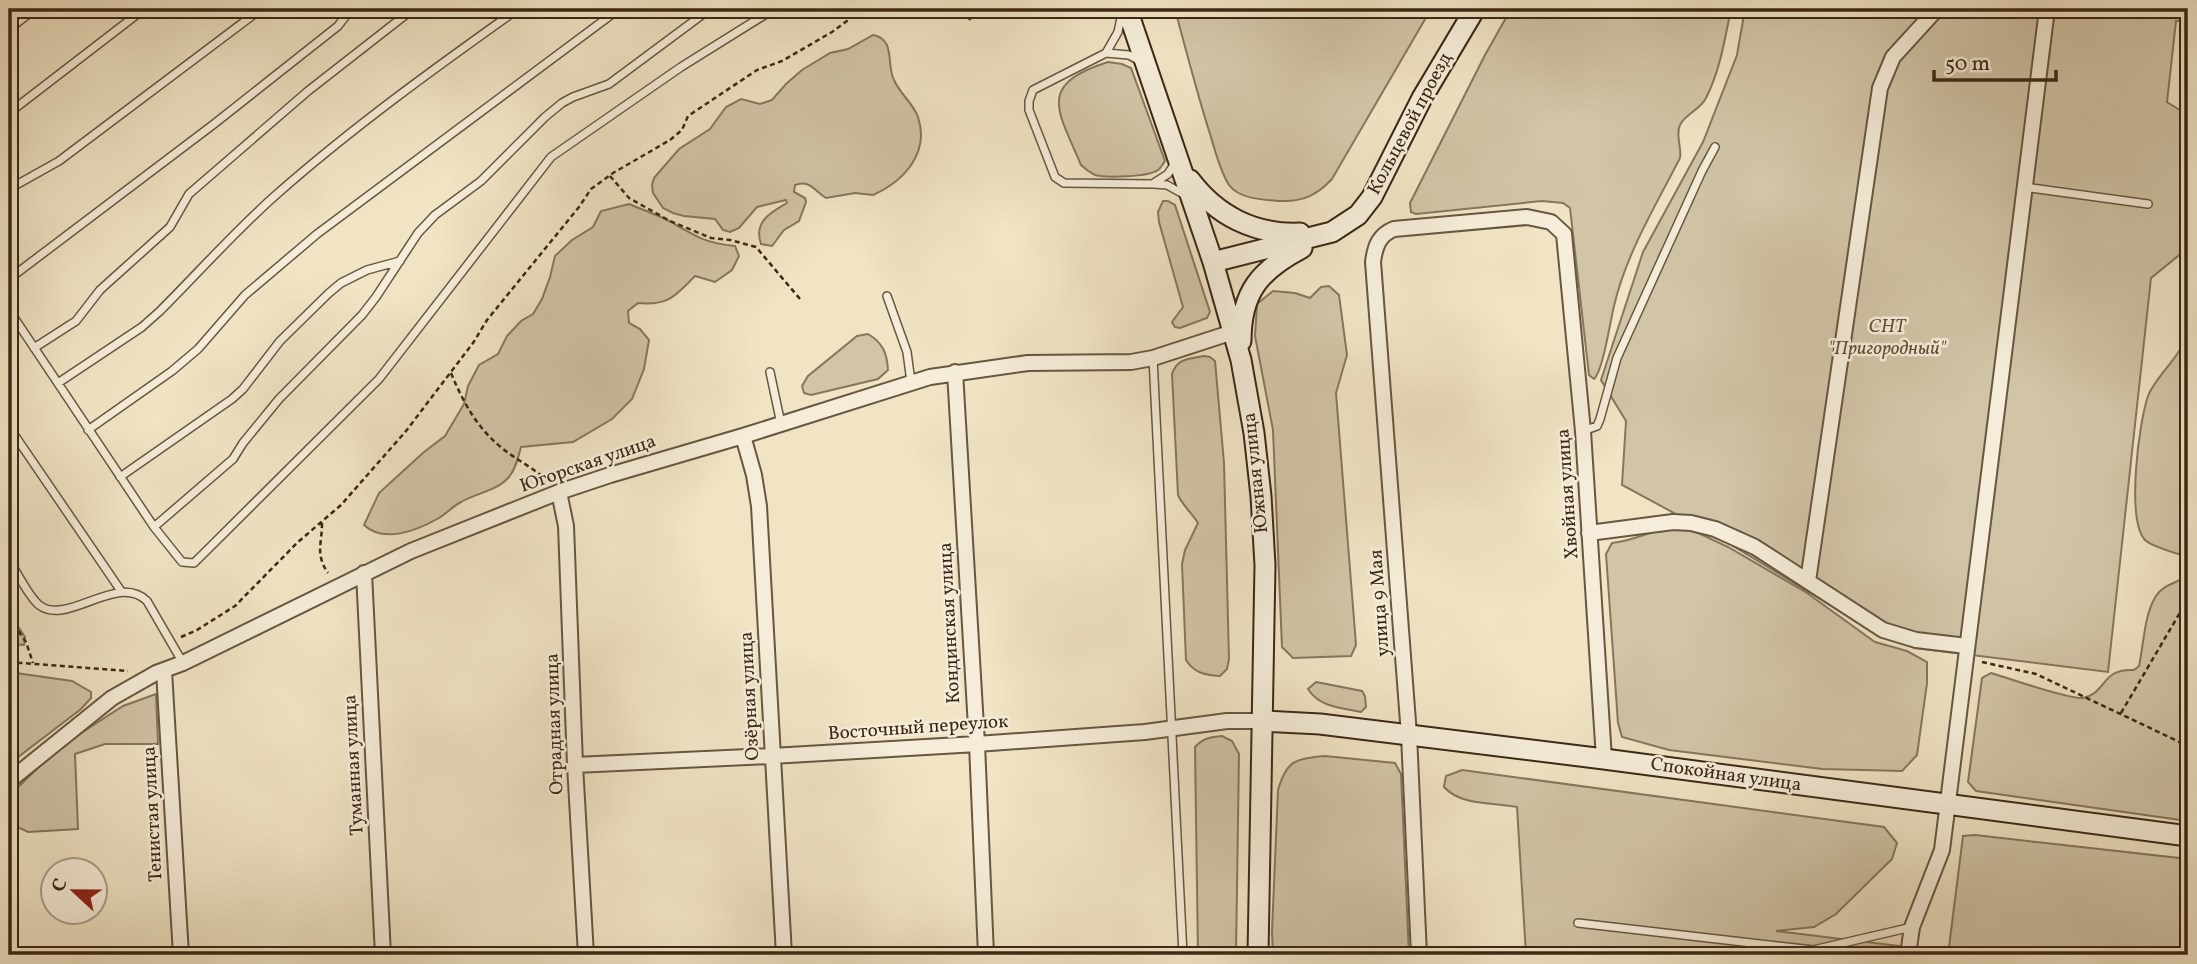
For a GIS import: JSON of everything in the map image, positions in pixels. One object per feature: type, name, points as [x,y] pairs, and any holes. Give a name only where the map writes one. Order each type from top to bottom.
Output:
[{"type":"main road","name":"Южная улица","points":[[1128,9],[1213,262],[1241,360],[1254,433],[1265,565],[1258,955]]},
{"type":"main road","name":"Кольцевой проезд","points":[[1213,262],[1332,232],[1358,215],[1372,197],[1422,98],[1475,9]]},
{"type":"main road","points":[[1183,171],[1210,202],[1248,226],[1283,234],[1332,232]]},
{"type":"main road","points":[[1241,360],[1241,331],[1250,291],[1279,260],[1332,232]]},
{"type":"main road","name":"Спокойная улица","points":[[1262,721],[1320,724],[1604,759],[2188,836]]},
{"type":"street","points":[[1908,955],[1912,927],[1942,850],[2047,9]]},
{"type":"street","points":[[1808,581],[1880,88],[1893,57],[1935,11]]},
{"type":"street","name":"Хвойная улица","points":[[1375,249],[1386,233],[1394,229],[1527,217],[1551,222],[1564,234],[1583,430],[1604,759]]},
{"type":"street","name":"улица 9 Мая","points":[[1375,249],[1373,262],[1409,735],[1419,955]]},
{"type":"street","name":"Югорская улица","points":[[9,781],[112,698],[160,672],[411,551],[559,492],[911,382],[955,372],[1028,363],[1111,364],[1153,358],[1233,332]]},
{"type":"street","name":"Кондинская улица","points":[[955,372],[977,744],[986,955]]},
{"type":"street","name":"Озёрная улица","points":[[743,436],[759,506],[784,955]]},
{"type":"street","name":"Отрадная улица","points":[[559,492],[566,526],[575,765],[586,955]]},
{"type":"street","points":[[1589,533],[1673,522],[1715,528],[1755,547],[1891,633],[1966,653]]},
{"type":"street","name":"Туманная улица","points":[[364,573],[383,955]]},
{"type":"street","name":"Тенистая улица","points":[[160,672],[181,955]]},
{"type":"street","name":"Восточный переулок","points":[[575,765],[977,744],[1227,721],[1262,721]]},
{"type":"lane","points":[[9,29],[35,9]]},
{"type":"lane","points":[[9,113],[144,9]]},
{"type":"lane","points":[[9,189],[59,161],[261,9]]},
{"type":"lane","points":[[9,279],[214,124],[338,26],[351,9]]},
{"type":"lane","points":[[33,348],[76,321],[100,290],[170,228],[189,194],[307,91],[413,9]]},
{"type":"lane","points":[[58,383],[142,327],[275,196],[343,138],[412,84],[518,9]]},
{"type":"lane","points":[[88,430],[181,364],[198,349],[245,295],[317,234],[620,9]]},
{"type":"lane","points":[[154,527],[233,459],[279,398],[362,315],[418,233],[435,215],[481,181],[545,117],[573,97],[609,84],[710,9]]},
{"type":"lane","points":[[9,310],[154,527],[182,562],[194,563],[379,379],[551,158],[681,67],[774,9]]},
{"type":"lane","points":[[1122,9],[1118,32],[1106,53],[1033,90],[1029,110],[1055,177],[1064,183],[1154,184],[1177,189],[1196,209]]},
{"type":"lane","points":[[1106,53],[1129,55],[1148,68]]},
{"type":"lane","points":[[1583,430],[1597,426],[1617,358],[1715,147]]},
{"type":"lane","points":[[1154,184],[1174,166],[1176,150]]},
{"type":"lane","points":[[2024,186],[2148,204]]},
{"type":"lane","points":[[120,477],[232,399],[280,341],[341,283],[367,270],[400,261]]},
{"type":"lane","points":[[887,296],[907,352],[911,382]]},
{"type":"lane","points":[[1153,358],[1184,955]]},
{"type":"lane","points":[[770,372],[781,424]]},
{"type":"lane","points":[[9,427],[121,591]]},
{"type":"lane","points":[[9,560],[35,600],[44,608],[55,610],[70,607],[121,591],[141,595],[183,663]]},
{"type":"lane","points":[[1578,923],[1813,950],[1912,927]]},
{"type":"path","points":[[171,642],[197,630],[234,606],[298,542],[341,505],[393,447],[451,373],[487,320],[591,189],[670,140],[682,130],[688,116],[757,70],[782,61],[832,32],[863,9]]},
{"type":"path","points":[[969,20],[978,9]]},
{"type":"path","points":[[610,176],[629,198],[670,221],[711,238],[757,247],[800,299]]},
{"type":"path","points":[[451,373],[464,404],[483,430],[504,450],[535,468],[559,492]]},
{"type":"path","points":[[321,522],[321,564],[331,577],[345,583]]},
{"type":"path","points":[[2120,714],[2188,599]]},
{"type":"path","points":[[9,617],[26,642],[33,664]]},
{"type":"path","points":[[1966,653],[1991,663],[2036,674],[2188,746]]},
{"type":"path","points":[[9,662],[160,672]]},
{"type":"green space","points":[[1175,9],[1431,9],[1332,179],[1309,196],[1280,201],[1245,196],[1229,185],[1218,160]]},
{"type":"green space","points":[[1511,9],[1731,9],[1722,54],[1711,88],[1703,102],[1680,125],[1680,158],[1626,268],[1614,306],[1603,357],[1594,379],[1589,375],[1570,208],[1563,203],[1542,201],[1416,214],[1411,212],[1410,203]]},
{"type":"green space","name":"СНТ \"Пригородный\"","points":[[1745,9],[2188,9],[2188,21],[2176,21],[2167,102],[2183,112],[2180,105],[2188,56],[2188,257],[2183,252],[2151,278],[2108,672],[1915,648],[1877,633],[1713,534],[1622,485],[1626,421],[1601,380],[1643,252],[1703,142],[1737,55]]},
{"type":"green space","points":[[873,35],[880,37],[888,47],[894,80],[916,112],[921,130],[917,154],[912,164],[895,182],[873,195],[855,193],[826,198],[808,185],[795,185],[794,192],[805,198],[806,202],[799,221],[784,230],[772,246],[761,244],[760,229],[765,218],[787,203],[786,200],[757,207],[739,228],[730,232],[723,230],[715,219],[684,216],[663,208],[653,193],[654,178],[679,149],[710,129],[726,107],[741,99],[760,104],[772,100],[802,70],[830,53],[848,49]]},
{"type":"green space","points":[[1108,62],[1131,68],[1165,161],[1153,172],[1127,176],[1095,175],[1081,165],[1065,129],[1059,102],[1062,90],[1070,80]]},
{"type":"green space","points":[[1163,201],[1175,205],[1210,312],[1207,318],[1180,328],[1175,327],[1172,322],[1183,307],[1159,222],[1158,212]]},
{"type":"green space","points":[[629,204],[702,238],[735,246],[739,256],[732,270],[715,282],[695,276],[671,298],[657,303],[638,303],[628,311],[629,323],[640,329],[649,340],[644,369],[632,399],[612,419],[573,442],[521,447],[513,470],[504,482],[455,505],[431,523],[391,534],[372,531],[364,525],[379,493],[445,436],[464,404],[468,386],[479,365],[498,354],[507,336],[521,321],[533,314],[542,299],[555,256],[572,240],[593,227],[601,211]]},
{"type":"green space","points":[[1329,286],[1339,295],[1347,355],[1336,393],[1356,645],[1351,656],[1293,658],[1282,647],[1273,430],[1255,336],[1257,304],[1273,291],[1295,293],[1310,298],[1321,287]]},
{"type":"green space","points":[[2188,304],[2188,821],[1976,791],[1968,782],[1982,678],[1991,673],[2066,696],[2083,698],[2091,695],[2115,673],[2134,670],[2139,666],[2147,620],[2156,596],[2167,586],[2183,578],[2186,573],[2185,556],[2145,540],[2139,529],[2135,492],[2138,447],[2148,396],[2184,342]]},
{"type":"green space","points":[[868,334],[883,349],[888,370],[878,379],[811,395],[804,393],[802,386],[808,376],[857,336]]},
{"type":"green space","points":[[1204,356],[1215,361],[1224,463],[1229,659],[1227,669],[1220,676],[1200,672],[1186,660],[1182,564],[1185,550],[1198,523],[1178,495],[1172,374],[1180,362]]},
{"type":"green space","points":[[1670,527],[1692,530],[1728,547],[1807,593],[1875,642],[1907,651],[1927,662],[1927,683],[1917,755],[1902,771],[1822,769],[1669,750],[1622,737],[1618,723],[1606,554],[1612,543]]},
{"type":"green space","points":[[9,613],[25,637],[24,645],[9,644]]},
{"type":"green space","points":[[9,672],[72,681],[91,692],[91,698],[81,709],[9,764]]},
{"type":"green space","points":[[1316,682],[1362,691],[1366,707],[1361,712],[1338,708],[1318,700],[1308,689]]},
{"type":"green space","points":[[156,694],[158,744],[105,744],[75,754],[78,829],[28,832],[9,822],[9,796],[49,757],[123,706]]},
{"type":"green space","points":[[1222,736],[1232,741],[1239,754],[1236,955],[1198,955],[1195,747],[1207,738]]},
{"type":"green space","points":[[1325,756],[1395,763],[1401,774],[1409,955],[1273,955],[1278,790],[1285,772],[1294,762]]},
{"type":"green space","points":[[1462,770],[1884,827],[1897,843],[1892,859],[1836,914],[1814,927],[1776,931],[1900,946],[1899,955],[1526,955],[1517,807],[1468,800],[1451,793],[1444,787],[1446,776]]},
{"type":"green space","points":[[1975,835],[2188,859],[2188,955],[1948,955],[1963,836]]}]
